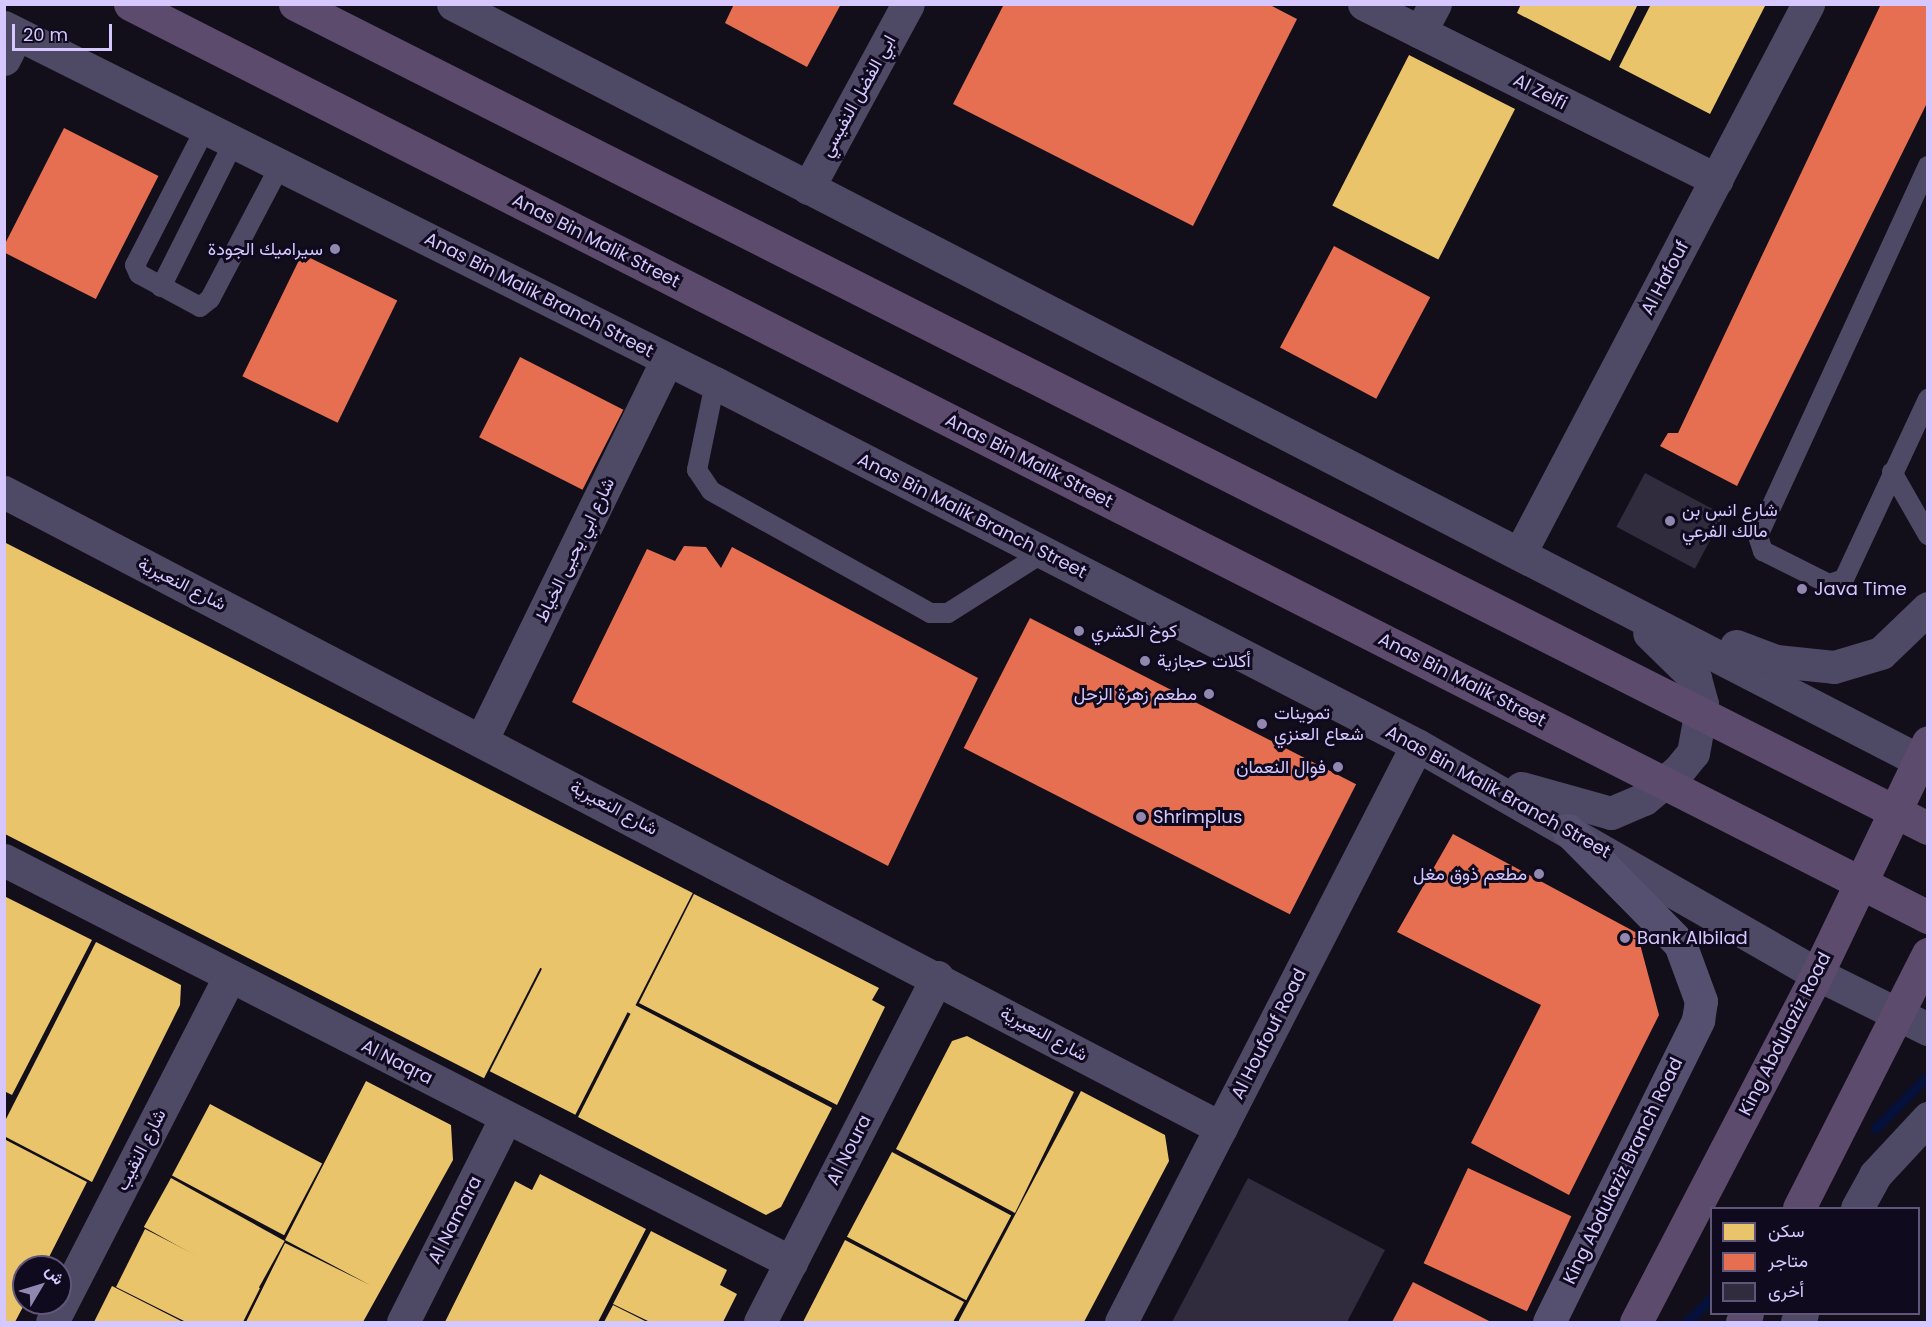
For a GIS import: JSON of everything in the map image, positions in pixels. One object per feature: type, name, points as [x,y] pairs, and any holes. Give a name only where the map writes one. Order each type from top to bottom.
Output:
[{"type":"main road","name":"Anas Bin Malik Street","points":[[130,4],[1928,917]]},
{"type":"main road","points":[[296,4],[1928,828]]},
{"type":"main road","name":"King Abdulaziz Road","points":[[1636,1323],[1817,974],[1924,755]]},
{"type":"main road","name":"King Abdulaziz Branch Road","points":[[1549,1323],[1698,1020],[1698,981],[1680,944],[1568,830]]},
{"type":"main road","points":[[1800,1207],[1928,954]]},
{"type":"street","points":[[453,4],[808,188],[1521,551],[1589,590],[1924,755]]},
{"type":"street","name":"ابي الفضل النفيسي","points":[[808,188],[908,4]]},
{"type":"street","name":"Al Zelfi","points":[[1364,4],[1427,18],[1717,180]]},
{"type":"street","name":"Al Hafouf","points":[[1521,551],[1808,4]]},
{"type":"street","name":"Anas Bin Malik Branch Street","points":[[9,40],[281,164],[715,383],[1470,773],[1817,974],[1928,1029]]},
{"type":"street","name":"شارع ابي يحيى الخياط","points":[[482,739],[668,360]]},
{"type":"street","name":"شارع النعيرية","points":[[4,492],[482,739],[1221,1128]]},
{"type":"street","points":[[1589,590],[1776,661],[1834,667],[1881,653],[1928,608]]},
{"type":"street","points":[[1470,773],[1611,813],[1644,799],[1693,753],[1702,704],[1695,678],[1667,647],[1589,590]]},
{"type":"street","name":"Al Houfouf Road","points":[[1121,1323],[1417,745]]},
{"type":"street","name":"Al Naqra","points":[[4,860],[229,977],[791,1262]]},
{"type":"street","name":"شارع النقيب","points":[[52,1323],[229,977]]},
{"type":"street","name":"Al Noura","points":[[760,1323],[937,977]]},
{"type":"street","name":"Al Namara","points":[[403,1323],[506,1117]]},
{"type":"street","points":[[1858,1207],[1875,1175],[1928,1118]]},
{"type":"lane","points":[[220,135],[135,265],[161,287],[200,307],[206,304],[281,164]]},
{"type":"lane","points":[[161,287],[220,135]]},
{"type":"lane","points":[[1928,166],[1758,544],[1836,584],[1847,572],[1892,472],[1920,429],[1928,399]]},
{"type":"lane","points":[[715,383],[697,470],[711,491],[930,613],[948,613],[1043,553]]},
{"type":"lane","points":[[1892,472],[1928,535]]},
{"type":"building: سكن","points":[[1521,4],[1638,4],[1610,61],[1517,13]]},
{"type":"building: سكن","points":[[1651,4],[1766,4],[1710,114],[1619,67]]},
{"type":"building: سكن","points":[[1409,55],[1515,109],[1438,260],[1332,206]]},
{"type":"building: سكن","points":[[4,542],[693,893],[631,1014],[4,695]]},
{"type":"building: سكن","points":[[4,681],[546,957],[484,1078],[4,834]]},
{"type":"building: سكن","points":[[694,894],[879,988],[872,1000],[885,1007],[837,1105],[639,1003]]},
{"type":"building: سكن","points":[[4,896],[92,940],[12,1095],[4,1091]]},
{"type":"building: سكن","points":[[96,942],[181,985],[180,1005],[92,1182],[4,1136],[4,1123]]},
{"type":"building: سكن","points":[[547,959],[633,1003],[575,1115],[490,1071]]},
{"type":"building: سكن","points":[[635,1005],[832,1108],[781,1207],[766,1215],[578,1117]]},
{"type":"building: سكن","points":[[967,1036],[1074,1092],[1015,1213],[896,1149],[952,1041]]},
{"type":"building: سكن","points":[[366,1081],[451,1125],[453,1160],[363,1322],[246,1322],[285,1243],[370,1285],[285,1240]]},
{"type":"building: سكن","points":[[1081,1091],[1165,1135],[1169,1161],[1084,1322],[958,1322]]},
{"type":"building: سكن","points":[[210,1104],[322,1164],[284,1235],[172,1176]]},
{"type":"building: سكن","points":[[4,1139],[87,1182],[50,1255],[12,1255],[12,1315],[19,1315],[15,1322],[4,1322]]},
{"type":"building: سكن","points":[[892,1152],[1011,1215],[966,1300],[847,1237]]},
{"type":"building: سكن","points":[[540,1174],[646,1229],[598,1322],[445,1322],[515,1181],[532,1190]]},
{"type":"building: سكن","points":[[171,1178],[285,1241],[258,1290],[144,1227]]},
{"type":"building: سكن","points":[[145,1229],[260,1288],[243,1322],[186,1322],[116,1287]]},
{"type":"building: سكن","points":[[651,1231],[727,1270],[720,1285],[737,1294],[723,1322],[650,1322],[613,1304]]},
{"type":"building: سكن","points":[[845,1240],[964,1302],[953,1322],[803,1322]]},
{"type":"building: سكن","points":[[112,1286],[183,1322],[94,1322]]},
{"type":"building: سكن","points":[[613,1305],[647,1322],[604,1322]]},
{"type":"building: متاجر","points":[[734,4],[841,4],[807,67],[725,23]]},
{"type":"building: متاجر","points":[[1004,4],[1268,4],[1297,19],[1193,226],[953,104]]},
{"type":"building: متاجر","points":[[1881,4],[1928,4],[1928,101],[1737,486],[1660,446],[1668,433],[1678,433]]},
{"type":"building: متاجر","points":[[64,128],[158,176],[96,299],[4,252],[4,246]]},
{"type":"building: متاجر","points":[[1334,246],[1430,297],[1376,399],[1280,348]]},
{"type":"building: متاجر","points":[[302,254],[397,300],[338,423],[242,376]]},
{"type":"building: متاجر","points":[[520,357],[623,410],[582,490],[479,437]]},
{"type":"building: متاجر","points":[[684,546],[706,547],[721,568],[732,547],[978,678],[888,866],[572,702],[647,549],[675,561]]},
{"type":"building: متاجر","points":[[1030,618],[1356,784],[1290,914],[964,748]]},
{"type":"building: متاجر","points":[[1453,834],[1637,933],[1659,1015],[1569,1195],[1471,1143],[1541,1005],[1397,932]]},
{"type":"building: متاجر","points":[[1468,1168],[1571,1216],[1527,1311],[1424,1263]]},
{"type":"building: متاجر","points":[[1413,1282],[1491,1322],[1392,1322]]},
{"type":"building: أخرى","name":"شارع انس بن مالك الفرعي","points":[[1645,473],[1724,515],[1695,569],[1616,527]]},
{"type":"building: أخرى","points":[[1248,1178],[1385,1250],[1347,1322],[1172,1322]]},
{"type":"waterway","points":[[1876,1129],[1928,1076]]},
{"type":"waterway","points":[[1688,1322],[1710,1300]]},
{"type":"place","name":"سيراميك الجودة","points":[[335,249]]},
{"type":"place","name":"شارع انس بن مالك الفرعي","points":[[1670,521]]},
{"type":"place","name":"Java Time","points":[[1802,589]]},
{"type":"place","name":"كوخ الكشري","points":[[1079,631]]},
{"type":"place","name":"أكلات حجازية","points":[[1145,661]]},
{"type":"place","name":"مطعم زهرة الزحل","points":[[1209,694]]},
{"type":"place","name":"تموينات شعاع العنزي","points":[[1262,724]]},
{"type":"place","name":"فوال النعمان","points":[[1338,767]]},
{"type":"place","name":"Shrimplus","points":[[1141,817]]},
{"type":"place","name":"مطعم ذوق مغل","points":[[1539,874]]},
{"type":"place","name":"Bank Albilad","points":[[1625,938]]}]
